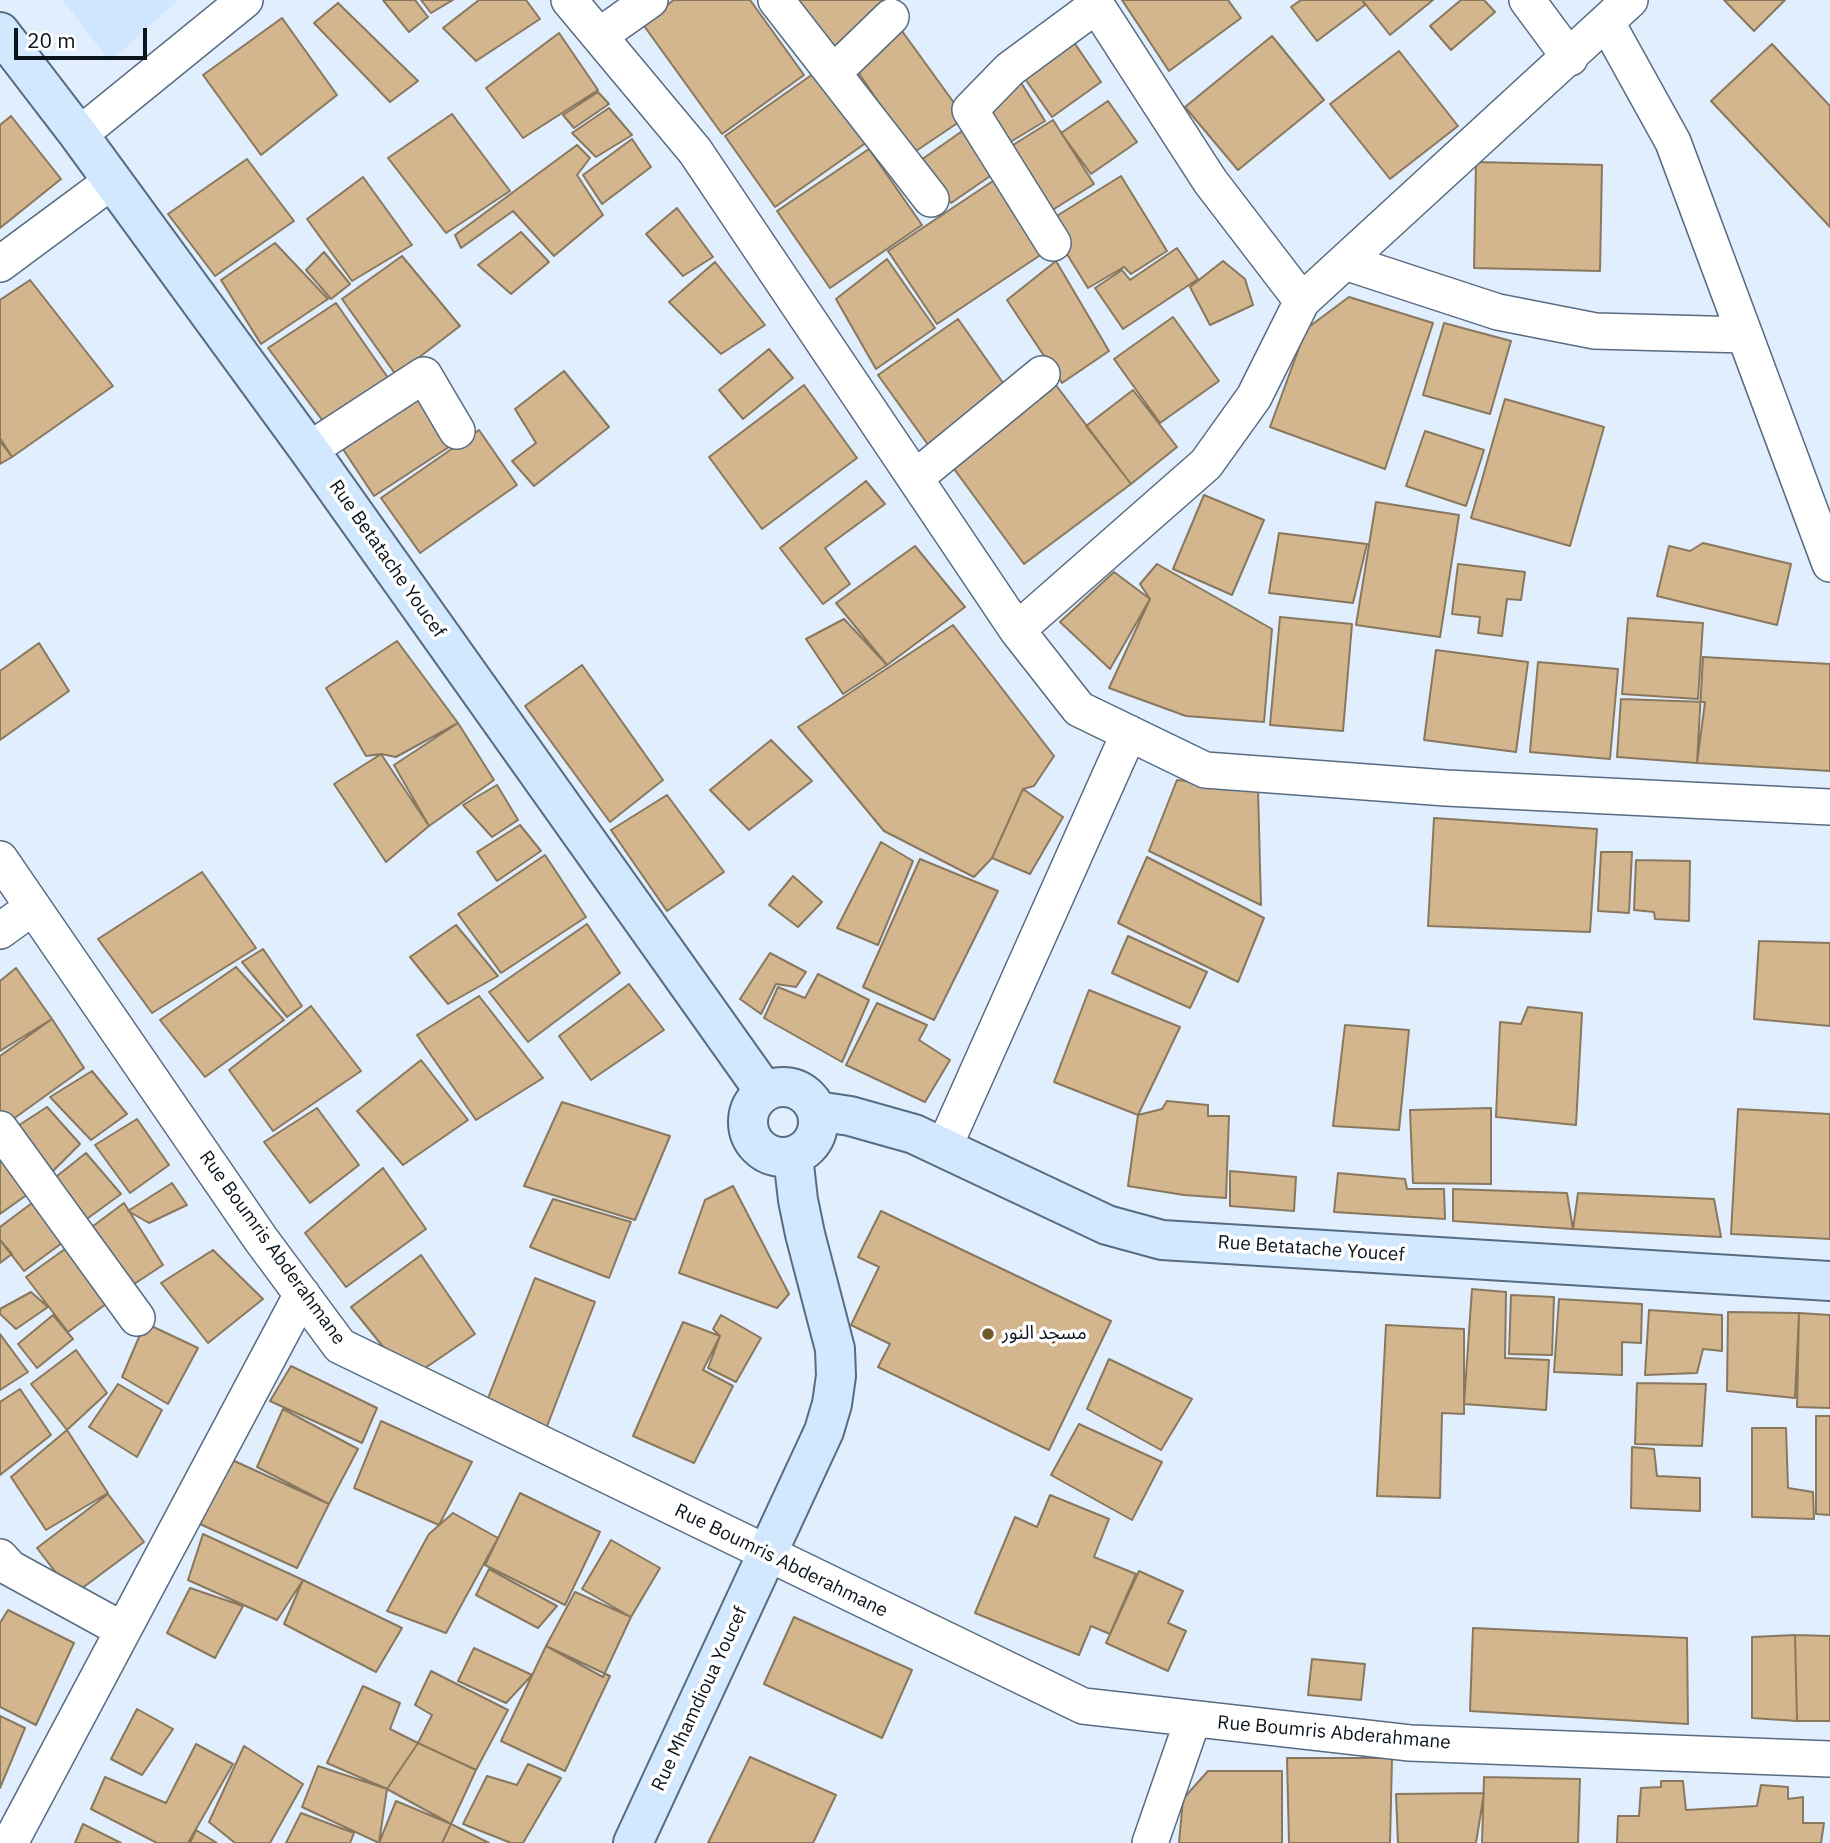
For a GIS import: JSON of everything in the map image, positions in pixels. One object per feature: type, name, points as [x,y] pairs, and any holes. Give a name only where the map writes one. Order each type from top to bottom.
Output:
[{"type":"main road","name":"Rue Betatache Youcef","points":[[0,32],[79,135],[309,450],[765,1092]]},
{"type":"main road","points":[[789,1088],[801,1092],[811,1100],[817,1111],[818,1125],[814,1139],[805,1150],[793,1156],[768,1154],[751,1136],[748,1124],[750,1111],[756,1100],[765,1092],[789,1088]]},
{"type":"main road","name":"Rue Betatache Youcef","points":[[817,1111],[882,1123],[944,1147],[1107,1225],[1162,1240],[1830,1281]]},
{"type":"main road","name":"Rue Mhamdioua Youcef","points":[[633,1843],[824,1431],[832,1404],[836,1376],[835,1349],[800,1212],[793,1156]]},
{"type":"street","points":[[79,135],[245,0]]},
{"type":"street","points":[[569,0],[695,151],[1017,630],[1079,709],[1205,770],[1446,788],[1830,807]]},
{"type":"street","points":[[599,36],[650,0]]},
{"type":"street","points":[[776,0],[931,199]]},
{"type":"street","points":[[1527,0],[1570,58]]},
{"type":"street","points":[[1052,243],[970,110],[1010,69],[1095,2],[1210,181],[1302,301]]},
{"type":"street","points":[[1017,630],[1206,464],[1254,397],[1302,301],[1618,12],[1673,142],[1830,564]]},
{"type":"street","points":[[833,73],[891,17]]},
{"type":"street","points":[[0,264],[112,181]]},
{"type":"street","points":[[1345,262],[1498,312],[1595,331],[1745,335]]},
{"type":"street","points":[[915,478],[1042,374]]},
{"type":"street","points":[[309,450],[424,375],[457,431]]},
{"type":"street","points":[[944,1147],[1129,733]]},
{"type":"street","name":"Rue Boumris Abderahmane","points":[[0,859],[260,1238],[340,1346],[1083,1706],[1410,1743],[1830,1759]]},
{"type":"street","points":[[0,931],[33,907]]},
{"type":"street","points":[[0,1129],[136,1318]]},
{"type":"street","points":[[10,1843],[302,1294]]},
{"type":"street","points":[[0,1557],[10,1568],[123,1630]]},
{"type":"street","points":[[1150,1843],[1193,1719]]},
{"type":"shaded area","points":[[63,0],[178,0],[110,62]]},
{"type":"building","points":[[383,0],[415,0],[428,17],[409,32]]},
{"type":"building","points":[[421,0],[453,0],[431,13]]},
{"type":"building","points":[[479,0],[526,0],[540,19],[476,61],[443,28]]},
{"type":"building","points":[[674,0],[750,0],[804,75],[722,134],[642,23]]},
{"type":"building","points":[[781,0],[891,0],[893,3],[829,58]]},
{"type":"building","points":[[1122,0],[1228,0],[1241,18],[1169,71]]},
{"type":"building","points":[[1301,0],[1362,0],[1365,5],[1317,41],[1291,7]]},
{"type":"building","points":[[1362,0],[1433,0],[1390,35]]},
{"type":"building","points":[[1461,0],[1484,0],[1495,12],[1451,50],[1430,26]]},
{"type":"building","points":[[1724,0],[1785,0],[1754,31]]},
{"type":"building","points":[[338,3],[418,81],[390,102],[314,23]]},
{"type":"building","points":[[282,18],[337,95],[261,155],[203,75]]},
{"type":"building","points":[[902,31],[965,118],[913,153],[856,69]]},
{"type":"building","points":[[559,33],[598,90],[523,138],[486,88]]},
{"type":"building","points":[[1069,35],[1101,82],[1052,117],[1018,69]]},
{"type":"building","points":[[1272,36],[1324,100],[1238,170],[1185,107]]},
{"type":"building","points":[[1772,44],[1830,106],[1830,227],[1711,101]]},
{"type":"building","points":[[1399,51],[1458,126],[1390,179],[1330,104]]},
{"type":"building","points":[[820,69],[870,140],[775,207],[725,136]]},
{"type":"building","points":[[1020,81],[1045,121],[1002,147],[977,109]]},
{"type":"building","points":[[598,92],[609,104],[574,128],[563,115]]},
{"type":"building","points":[[1108,101],[1137,142],[1091,174],[1061,133]]},
{"type":"building","points":[[609,108],[632,135],[596,157],[572,133]]},
{"type":"building","points":[[452,114],[510,191],[446,233],[388,158]]},
{"type":"building","points":[[11,116],[61,179],[0,228],[0,125]]},
{"type":"building","points":[[1053,120],[1094,184],[1046,214],[1005,150]]},
{"type":"building","points":[[968,127],[999,170],[951,203],[921,160]]},
{"type":"building","points":[[632,139],[651,167],[602,204],[583,175]]},
{"type":"building","points":[[577,145],[590,158],[577,175],[603,215],[554,256],[513,211],[461,248],[455,235]]},
{"type":"building","points":[[869,149],[922,225],[830,288],[777,211]]},
{"type":"building","points":[[247,159],[294,221],[215,276],[168,214]]},
{"type":"building","points":[[1476,162],[1602,165],[1600,271],[1474,268]]},
{"type":"building","points":[[1121,176],[1167,251],[1131,274],[1124,267],[1088,288],[1047,222]]},
{"type":"building","points":[[363,177],[412,245],[352,281],[307,219]]},
{"type":"building","points":[[996,179],[1045,252],[937,324],[888,251]]},
{"type":"building","points":[[677,208],[713,257],[683,276],[646,234]]},
{"type":"building","points":[[521,232],[549,262],[511,294],[478,265]]},
{"type":"building","points":[[275,243],[328,299],[261,344],[221,280]]},
{"type":"building","points":[[1177,248],[1198,279],[1123,329],[1095,288],[1122,270],[1130,280]]},
{"type":"building","points":[[324,252],[350,284],[331,299],[306,270]]},
{"type":"building","points":[[402,256],[460,326],[396,375],[342,299]]},
{"type":"building","points":[[887,259],[935,328],[876,369],[836,299]]},
{"type":"building","points":[[1056,261],[1109,351],[1062,383],[1007,300]]},
{"type":"building","points":[[1223,261],[1245,279],[1253,305],[1210,325],[1190,287]]},
{"type":"building","points":[[715,262],[765,325],[721,354],[669,302]]},
{"type":"building","points":[[30,280],[113,386],[12,457],[0,438],[0,300]]},
{"type":"building","points":[[1349,297],[1433,323],[1385,469],[1270,427],[1306,329]]},
{"type":"building","points":[[336,303],[393,385],[329,429],[268,348]]},
{"type":"building","points":[[1173,317],[1219,381],[1160,423],[1114,359]]},
{"type":"building","points":[[958,319],[1013,397],[934,453],[878,375]]},
{"type":"building","points":[[1444,323],[1511,341],[1490,414],[1423,395]]},
{"type":"building","points":[[769,349],[793,378],[743,419],[719,390]]},
{"type":"building","points":[[564,371],[609,427],[534,486],[512,461],[536,443],[515,409]]},
{"type":"building","points":[[1052,380],[1131,484],[1024,564],[946,458]]},
{"type":"building","points":[[804,385],[857,458],[762,529],[709,457]]},
{"type":"building","points":[[413,386],[452,445],[374,496],[335,437]]},
{"type":"building","points":[[1133,390],[1177,447],[1131,484],[1086,426]]},
{"type":"building","points":[[1505,399],[1604,427],[1570,546],[1471,518]]},
{"type":"building","points":[[479,430],[517,485],[420,553],[381,498]]},
{"type":"building","points":[[1425,431],[1484,450],[1466,506],[1406,486]]},
{"type":"building","points":[[0,441],[12,457],[0,464]]},
{"type":"building","points":[[866,481],[885,504],[825,548],[850,584],[823,604],[780,548]]},
{"type":"building","points":[[1204,495],[1264,520],[1232,595],[1173,569]]},
{"type":"building","points":[[1376,502],[1459,515],[1440,637],[1356,625]]},
{"type":"building","points":[[1279,533],[1367,544],[1353,603],[1269,593]]},
{"type":"building","points":[[1703,543],[1791,564],[1777,625],[1657,596],[1669,546],[1690,551]]},
{"type":"building","points":[[915,546],[965,607],[887,665],[836,603]]},
{"type":"building","points":[[1157,564],[1272,629],[1264,722],[1186,716],[1109,688],[1150,599],[1140,584]]},
{"type":"building","points":[[1458,564],[1525,572],[1521,600],[1507,599],[1502,636],[1478,633],[1480,617],[1452,614]]},
{"type":"building","points":[[1114,572],[1150,599],[1110,669],[1060,622]]},
{"type":"building","points":[[1280,617],[1352,624],[1343,731],[1270,725]]},
{"type":"building","points":[[1628,618],[1703,623],[1698,699],[1622,694]]},
{"type":"building","points":[[844,619],[887,665],[843,694],[806,639]]},
{"type":"building","points":[[953,625],[1054,756],[1034,786],[1023,789],[992,858],[974,877],[884,831],[798,727]]},
{"type":"building","points":[[397,641],[458,723],[396,757],[381,754],[366,756],[326,688]]},
{"type":"building","points":[[39,643],[69,691],[0,740],[0,671]]},
{"type":"building","points":[[1436,650],[1528,662],[1516,752],[1424,740]]},
{"type":"building","points":[[1703,657],[1830,664],[1830,771],[1697,763]]},
{"type":"building","points":[[1538,662],[1618,669],[1610,759],[1530,752]]},
{"type":"building","points":[[582,665],[663,780],[610,822],[525,706]]},
{"type":"building","points":[[1621,699],[1705,702],[1697,763],[1617,757]]},
{"type":"building","points":[[458,723],[494,780],[429,826],[394,765]]},
{"type":"building","points":[[771,740],[812,781],[749,830],[710,790]]},
{"type":"building","points":[[381,754],[429,826],[386,862],[334,784]]},
{"type":"building","points":[[1177,780],[1258,789],[1261,905],[1149,851]]},
{"type":"building","points":[[497,785],[518,820],[492,837],[463,805]]},
{"type":"building","points":[[1023,789],[1063,817],[1030,874],[992,858]]},
{"type":"building","points":[[667,795],[724,872],[667,911],[611,830]]},
{"type":"building","points":[[1434,818],[1597,829],[1590,932],[1428,926]]},
{"type":"building","points":[[520,825],[541,851],[497,881],[477,852]]},
{"type":"building","points":[[881,842],[913,861],[878,945],[837,928]]},
{"type":"building","points":[[1601,852],[1632,852],[1629,913],[1598,911]]},
{"type":"building","points":[[545,855],[586,917],[501,973],[458,914]]},
{"type":"building","points":[[1147,857],[1264,918],[1238,982],[1118,923]]},
{"type":"building","points":[[920,859],[998,891],[934,1020],[863,987]]},
{"type":"building","points":[[1636,860],[1690,861],[1689,921],[1655,919],[1654,912],[1634,910]]},
{"type":"building","points":[[202,872],[256,948],[152,1013],[98,939]]},
{"type":"building","points":[[793,876],[822,902],[798,927],[769,905]]},
{"type":"building","points":[[587,924],[620,973],[528,1042],[489,992]]},
{"type":"building","points":[[456,925],[498,976],[448,1004],[410,957]]},
{"type":"building","points":[[1128,936],[1207,972],[1190,1008],[1112,973]]},
{"type":"building","points":[[1759,941],[1830,943],[1830,1026],[1754,1019]]},
{"type":"building","points":[[263,949],[302,1006],[287,1017],[242,962]]},
{"type":"building","points":[[770,953],[806,972],[796,987],[776,984],[761,1014],[740,999]]},
{"type":"building","points":[[236,967],[284,1020],[205,1077],[160,1020]]},
{"type":"building","points":[[16,968],[52,1019],[0,1051],[0,981]]},
{"type":"building","points":[[818,974],[869,1000],[842,1062],[764,1018],[778,987],[805,998]]},
{"type":"building","points":[[629,984],[664,1030],[591,1080],[559,1036]]},
{"type":"building","points":[[1089,990],[1180,1027],[1138,1115],[1054,1082]]},
{"type":"building","points":[[479,996],[543,1078],[476,1120],[417,1035]]},
{"type":"building","points":[[877,1003],[927,1025],[919,1040],[950,1060],[925,1102],[846,1065]]},
{"type":"building","points":[[311,1006],[361,1071],[273,1131],[229,1070]]},
{"type":"building","points":[[1528,1007],[1582,1013],[1576,1125],[1496,1117],[1500,1022],[1521,1024]]},
{"type":"building","points":[[52,1019],[84,1068],[9,1122],[0,1110],[0,1056]]},
{"type":"building","points":[[1345,1025],[1409,1030],[1399,1130],[1333,1126]]},
{"type":"building","points":[[421,1060],[468,1120],[403,1165],[357,1111]]},
{"type":"building","points":[[92,1071],[127,1114],[91,1140],[50,1097]]},
{"type":"building","points":[[1167,1101],[1208,1105],[1208,1116],[1229,1116],[1226,1198],[1184,1195],[1128,1186],[1138,1115],[1162,1109]]},
{"type":"building","points":[[562,1102],[670,1136],[635,1220],[524,1186]]},
{"type":"building","points":[[47,1107],[80,1144],[46,1178],[10,1131]]},
{"type":"building","points":[[317,1108],[359,1165],[310,1203],[264,1142]]},
{"type":"building","points":[[1491,1108],[1491,1184],[1413,1183],[1410,1110]]},
{"type":"building","points":[[1738,1109],[1830,1114],[1830,1239],[1731,1234]]},
{"type":"building","points":[[137,1119],[169,1165],[130,1193],[95,1145]]},
{"type":"building","points":[[86,1153],[121,1194],[84,1221],[52,1180]]},
{"type":"building","points":[[0,1157],[28,1194],[0,1214]]},
{"type":"building","points":[[383,1168],[426,1229],[346,1287],[305,1233]]},
{"type":"building","points":[[1230,1171],[1296,1177],[1294,1211],[1230,1206]]},
{"type":"building","points":[[1338,1173],[1405,1179],[1407,1189],[1444,1189],[1445,1219],[1334,1212]]},
{"type":"building","points":[[172,1183],[187,1205],[149,1223],[128,1211]]},
{"type":"building","points":[[733,1186],[789,1294],[777,1308],[679,1273],[705,1200]]},
{"type":"building","points":[[1453,1189],[1567,1193],[1573,1229],[1453,1221]]},
{"type":"building","points":[[1578,1193],[1714,1199],[1721,1237],[1573,1229]]},
{"type":"building","points":[[553,1199],[631,1222],[609,1278],[530,1247]]},
{"type":"building","points":[[36,1200],[62,1243],[24,1271],[0,1240],[0,1227]]},
{"type":"building","points":[[124,1203],[163,1265],[128,1288],[85,1232]]},
{"type":"building","name":"مسجد النور","points":[[881,1211],[1111,1321],[1049,1450],[878,1367],[890,1344],[851,1325],[879,1267],[858,1257]]},
{"type":"building","points":[[0,1240],[12,1254],[0,1263]]},
{"type":"building","points":[[65,1249],[106,1304],[68,1332],[26,1277]]},
{"type":"building","points":[[213,1250],[263,1299],[208,1343],[161,1283]]},
{"type":"building","points":[[421,1255],[475,1334],[409,1379],[351,1307]]},
{"type":"building","points":[[535,1278],[595,1302],[544,1434],[483,1411]]},
{"type":"building","points":[[1472,1289],[1506,1292],[1505,1358],[1549,1360],[1546,1410],[1464,1404]]},
{"type":"building","points":[[31,1292],[48,1307],[16,1329],[0,1314],[0,1309]]},
{"type":"building","points":[[1511,1295],[1554,1297],[1552,1355],[1509,1354]]},
{"type":"building","points":[[1559,1299],[1642,1304],[1641,1343],[1622,1342],[1622,1375],[1554,1372]]},
{"type":"building","points":[[1649,1310],[1722,1315],[1722,1351],[1703,1349],[1697,1373],[1645,1375]]},
{"type":"building","points":[[1728,1312],[1799,1313],[1795,1398],[1727,1391]]},
{"type":"building","points":[[1799,1313],[1830,1315],[1830,1408],[1797,1407]]},
{"type":"building","points":[[53,1315],[73,1339],[37,1368],[18,1344]]},
{"type":"building","points":[[721,1315],[761,1338],[736,1382],[708,1368],[720,1336],[713,1329]]},
{"type":"building","points":[[683,1322],[720,1336],[703,1370],[733,1386],[694,1463],[633,1436]]},
{"type":"building","points":[[145,1323],[198,1348],[168,1404],[122,1377]]},
{"type":"building","points":[[1386,1325],[1464,1329],[1464,1414],[1442,1413],[1440,1498],[1377,1496]]},
{"type":"building","points":[[0,1334],[28,1372],[0,1390]]},
{"type":"building","points":[[76,1350],[107,1393],[67,1430],[31,1384]]},
{"type":"building","points":[[1109,1359],[1192,1399],[1161,1450],[1087,1409]]},
{"type":"building","points":[[291,1366],[377,1408],[362,1443],[270,1401]]},
{"type":"building","points":[[1637,1383],[1706,1384],[1702,1446],[1635,1444]]},
{"type":"building","points":[[118,1384],[162,1410],[137,1457],[89,1427]]},
{"type":"building","points":[[20,1389],[51,1435],[0,1475],[0,1402]]},
{"type":"building","points":[[283,1409],[358,1449],[329,1504],[257,1467]]},
{"type":"building","points":[[1816,1416],[1830,1416],[1830,1515],[1816,1514]]},
{"type":"building","points":[[381,1421],[472,1462],[439,1525],[354,1488]]},
{"type":"building","points":[[1079,1424],[1162,1462],[1132,1520],[1051,1475]]},
{"type":"building","points":[[1752,1428],[1786,1428],[1788,1488],[1813,1492],[1814,1519],[1752,1517]]},
{"type":"building","points":[[67,1430],[108,1493],[46,1530],[11,1477]]},
{"type":"building","points":[[1632,1447],[1654,1449],[1657,1476],[1700,1478],[1700,1511],[1631,1508]]},
{"type":"building","points":[[230,1459],[329,1504],[297,1568],[200,1524]]},
{"type":"building","points":[[520,1493],[600,1532],[565,1605],[485,1565]]},
{"type":"building","points":[[108,1494],[144,1542],[73,1595],[37,1548]]},
{"type":"building","points":[[1050,1495],[1109,1519],[1094,1557],[1136,1574],[1110,1634],[1091,1626],[1079,1655],[975,1613],[1015,1517],[1037,1527]]},
{"type":"building","points":[[453,1513],[498,1538],[446,1633],[387,1611],[429,1534]]},
{"type":"building","points":[[203,1534],[303,1580],[277,1620],[188,1580]]},
{"type":"building","points":[[611,1540],[660,1568],[631,1617],[582,1589]]},
{"type":"building","points":[[489,1569],[557,1606],[538,1628],[476,1595]]},
{"type":"building","points":[[1139,1571],[1183,1591],[1168,1623],[1186,1631],[1168,1671],[1106,1643]]},
{"type":"building","points":[[303,1580],[402,1628],[376,1672],[284,1624]]},
{"type":"building","points":[[190,1588],[243,1606],[215,1658],[167,1633]]},
{"type":"building","points":[[575,1592],[631,1617],[603,1677],[546,1646]]},
{"type":"building","points":[[8,1610],[74,1643],[36,1725],[0,1707],[0,1623]]},
{"type":"building","points":[[794,1617],[912,1670],[882,1738],[764,1684]]},
{"type":"building","points":[[1473,1628],[1687,1638],[1688,1724],[1470,1711]]},
{"type":"building","points":[[1795,1635],[1830,1636],[1830,1721],[1797,1721]]},
{"type":"building","points":[[1795,1635],[1797,1721],[1752,1718],[1752,1637]]},
{"type":"building","points":[[546,1646],[610,1676],[565,1771],[501,1741]]},
{"type":"building","points":[[474,1648],[532,1675],[506,1703],[458,1681]]},
{"type":"building","points":[[1312,1659],[1365,1664],[1361,1700],[1308,1695]]},
{"type":"building","points":[[431,1671],[508,1710],[476,1770],[418,1743],[432,1715],[415,1705]]},
{"type":"building","points":[[363,1686],[400,1703],[390,1729],[418,1743],[387,1789],[327,1763]]},
{"type":"building","points":[[137,1709],[173,1729],[142,1775],[111,1759]]},
{"type":"building","points":[[0,1716],[25,1728],[0,1788]]},
{"type":"building","points":[[418,1743],[476,1770],[451,1824],[387,1789]]},
{"type":"building","points":[[196,1744],[233,1764],[188,1843],[157,1843],[91,1809],[105,1777],[166,1803]]},
{"type":"building","points":[[244,1746],[303,1784],[270,1843],[235,1843],[209,1822]]},
{"type":"building","points":[[750,1757],[836,1795],[813,1843],[708,1843]]},
{"type":"building","points":[[1287,1758],[1392,1758],[1390,1843],[1289,1843]]},
{"type":"building","points":[[528,1764],[561,1778],[523,1843],[511,1843],[463,1824],[487,1776],[517,1785]]},
{"type":"building","points":[[318,1766],[387,1789],[379,1843],[302,1807]]},
{"type":"building","points":[[1208,1771],[1282,1771],[1282,1843],[1179,1843],[1183,1799]]},
{"type":"building","points":[[1484,1777],[1580,1779],[1578,1843],[1482,1843]]},
{"type":"building","points":[[1661,1781],[1683,1781],[1686,1810],[1757,1806],[1761,1785],[1788,1787],[1788,1799],[1803,1797],[1803,1823],[1824,1823],[1821,1843],[1617,1843],[1618,1816],[1639,1816],[1641,1788],[1661,1787]]},
{"type":"building","points":[[1484,1793],[1476,1843],[1398,1843],[1396,1794]]},
{"type":"building","points":[[396,1801],[451,1824],[442,1843],[379,1843]]},
{"type":"building","points":[[301,1813],[354,1833],[350,1843],[286,1843]]},
{"type":"building","points":[[83,1824],[121,1843],[75,1843]]},
{"type":"building","points":[[451,1824],[489,1843],[442,1843]]},
{"type":"building","points":[[196,1830],[217,1843],[190,1843]]},
{"type":"place","name":"مسجد النور","points":[[988,1334]]}]
